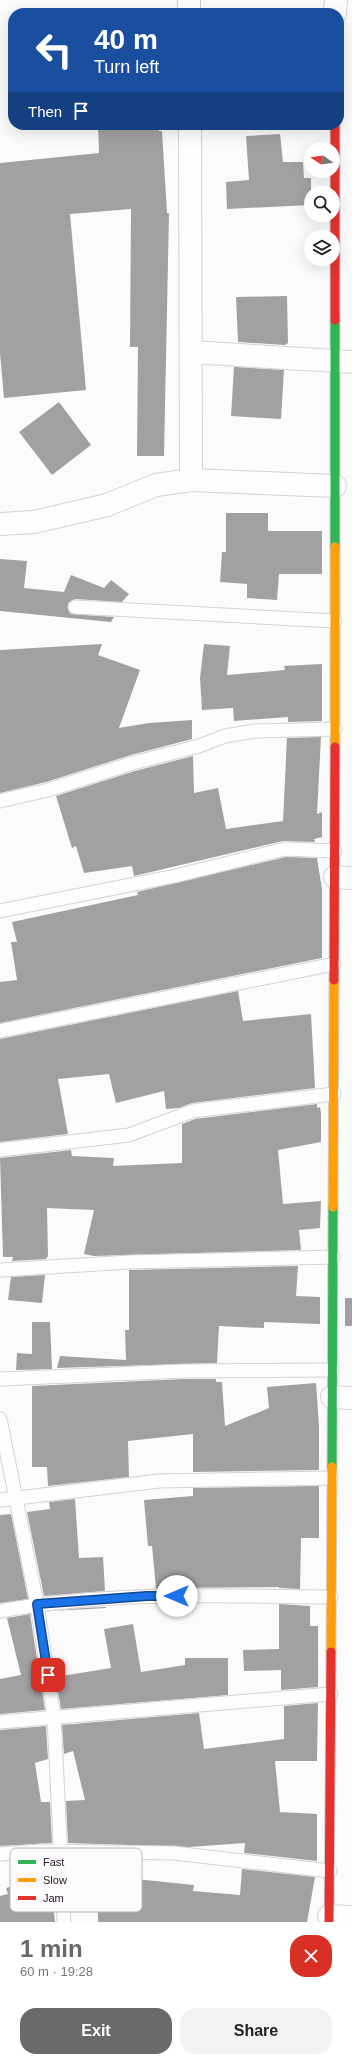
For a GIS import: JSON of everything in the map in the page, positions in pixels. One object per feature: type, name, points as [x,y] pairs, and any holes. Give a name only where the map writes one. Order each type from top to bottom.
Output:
[{"type":"street","points":[[190,130],[191,480]]},
{"type":"street","points":[[335,130],[344,362],[335,486],[335,851],[343,878],[334,964],[332,1370],[342,1397],[331,1478],[329,1919],[352,1917]]},
{"type":"street","points":[[191,352],[344,362]]},
{"type":"street","points":[[0,524],[34,522],[108,505],[156,485],[191,480],[335,486]]},
{"type":"lane","points":[[75,607],[335,620]]},
{"type":"lane","points":[[0,801],[48,790],[225,736],[255,731],[335,729]]},
{"type":"lane","points":[[0,911],[175,876],[286,849],[335,851]]},
{"type":"lane","points":[[0,1031],[334,964]]},
{"type":"lane","points":[[0,1150],[129,1135],[193,1111],[334,1094]]},
{"type":"lane","points":[[0,1270],[130,1262],[333,1257]]},
{"type":"lane","points":[[0,1379],[184,1371],[332,1370]]},
{"type":"lane","points":[[0,1419],[37,1604],[54,1717],[60,1848]]},
{"type":"lane","points":[[0,1500],[159,1481],[331,1478]]},
{"type":"lane","points":[[0,1611],[37,1604],[147,1596],[331,1597]]},
{"type":"lane","points":[[0,1722],[331,1694]]},
{"type":"lane","points":[[142,1852],[174,1853],[330,1871]]},
{"type":"lane","points":[[0,1854],[10,1853]]},
{"type":"lane","points":[[63,1912],[64,1922]]},
{"type":"building","points":[[98,130],[162,131],[167,213],[169,213],[164,456],[137,456],[138,347],[130,347],[131,209],[70,214],[86,390],[4,398],[0,353],[0,163],[99,153]]},
{"type":"building","points":[[280,134],[283,162],[303,162],[304,178],[311,178],[311,186],[304,186],[304,205],[227,209],[226,182],[249,180],[246,136]]},
{"type":"building","points":[[287,296],[288,343],[285,345],[238,342],[236,297]]},
{"type":"building","points":[[234,367],[284,370],[281,419],[231,416]]},
{"type":"building","points":[[59,402],[91,445],[52,475],[19,432]]},
{"type":"building","points":[[226,513],[268,513],[268,531],[322,531],[322,574],[279,574],[277,600],[247,598],[247,584],[220,582],[222,552],[226,552]]},
{"type":"building","points":[[0,559],[27,561],[24,588],[64,592],[71,575],[104,588],[111,580],[129,594],[122,602],[75,599],[68,603],[68,610],[71,614],[114,617],[111,622],[0,611]]},
{"type":"building","points":[[102,644],[98,655],[140,670],[119,728],[149,723],[192,720],[192,739],[131,755],[46,782],[0,793],[0,650]]},
{"type":"building","points":[[204,644],[230,646],[227,675],[285,670],[284,666],[322,664],[322,721],[288,722],[288,717],[234,721],[233,708],[202,710],[200,678]]},
{"type":"building","points":[[321,737],[317,814],[322,812],[322,837],[314,839],[315,842],[283,841],[134,876],[132,866],[84,873],[76,846],[72,848],[56,796],[135,771],[193,756],[194,793],[218,788],[226,829],[283,821],[287,738]]},
{"type":"building","points":[[286,857],[317,858],[322,889],[322,958],[0,1023],[0,982],[17,980],[11,942],[17,942],[12,922],[138,895],[137,892]]},
{"type":"building","points":[[238,991],[243,1021],[311,1014],[315,1088],[192,1103],[179,1108],[166,1109],[164,1091],[116,1103],[109,1074],[58,1079],[68,1134],[0,1142],[0,1039]]},
{"type":"building","points":[[317,1104],[317,1108],[320,1107],[321,1113],[321,1142],[278,1150],[283,1204],[321,1201],[320,1228],[299,1230],[301,1250],[94,1256],[84,1254],[94,1210],[47,1208],[48,1256],[46,1259],[12,1261],[13,1257],[3,1257],[0,1158],[71,1150],[72,1156],[114,1158],[113,1166],[182,1163],[182,1124],[195,1119]]},
{"type":"building","points":[[298,1266],[296,1296],[320,1297],[320,1324],[264,1322],[264,1328],[219,1326],[217,1363],[57,1368],[60,1356],[126,1360],[125,1330],[129,1330],[129,1270]]},
{"type":"building","points":[[45,1275],[42,1303],[8,1300],[11,1277]]},
{"type":"building","points":[[345,1298],[352,1298],[352,1326],[345,1326]]},
{"type":"building","points":[[32,1322],[50,1322],[52,1369],[16,1370],[17,1353],[32,1354]]},
{"type":"building","points":[[184,1379],[216,1379],[216,1382],[222,1382],[225,1426],[269,1408],[267,1387],[316,1383],[319,1426],[319,1470],[193,1472],[193,1434],[128,1441],[129,1477],[48,1486],[47,1467],[32,1467],[32,1386]]},
{"type":"building","points":[[319,1486],[319,1538],[301,1538],[300,1589],[279,1587],[156,1588],[152,1546],[148,1546],[144,1500],[193,1496],[193,1488]]},
{"type":"building","points":[[75,1499],[79,1558],[103,1557],[105,1591],[44,1596],[27,1512],[50,1509],[49,1502]]},
{"type":"building","points":[[11,1514],[28,1599],[0,1603],[0,1515]]},
{"type":"building","points":[[279,1604],[310,1606],[310,1626],[318,1626],[318,1687],[281,1690],[281,1670],[244,1671],[243,1650],[279,1649]]},
{"type":"building","points":[[83,1608],[106,1608],[53,1611]]},
{"type":"building","points":[[30,1614],[45,1710],[0,1714],[0,1679],[21,1675],[7,1618]]},
{"type":"building","points":[[133,1624],[141,1672],[185,1665],[185,1658],[228,1658],[228,1695],[61,1709],[56,1677],[111,1668],[104,1629]]},
{"type":"building","points":[[318,1703],[317,1761],[275,1761],[280,1812],[317,1814],[317,1861],[244,1853],[245,1843],[190,1847],[68,1843],[66,1801],[85,1800],[73,1751],[64,1754],[62,1725],[199,1713],[204,1749],[284,1739],[284,1706]]},
{"type":"building","points":[[46,1726],[48,1759],[35,1763],[41,1802],[50,1802],[52,1843],[0,1846],[0,1730]]},
{"type":"building","points":[[242,1869],[315,1877],[307,1922],[98,1922],[98,1912],[142,1912],[142,1880],[194,1885],[193,1891],[240,1895]]},
{"type":"building","points":[[10,1887],[10,1912],[54,1912],[55,1922],[0,1922],[0,1896],[8,1894],[6,1888]]},
{"type":"traffic: fast","points":[[335,320],[335,547]]},
{"type":"traffic: fast","points":[[332,1467],[333,1207]]},
{"type":"traffic: slow","points":[[335,547],[335,747]]},
{"type":"traffic: slow","points":[[333,1207],[334,980]]},
{"type":"traffic: slow","points":[[331,1652],[332,1467]]},
{"type":"traffic: jam","points":[[335,130],[335,320]]},
{"type":"traffic: jam","points":[[334,980],[335,747]]},
{"type":"traffic: jam","points":[[329,1922],[331,1652]]},
{"type":"route","points":[[48,1675],[37,1604],[147,1596],[177,1596]]}]
